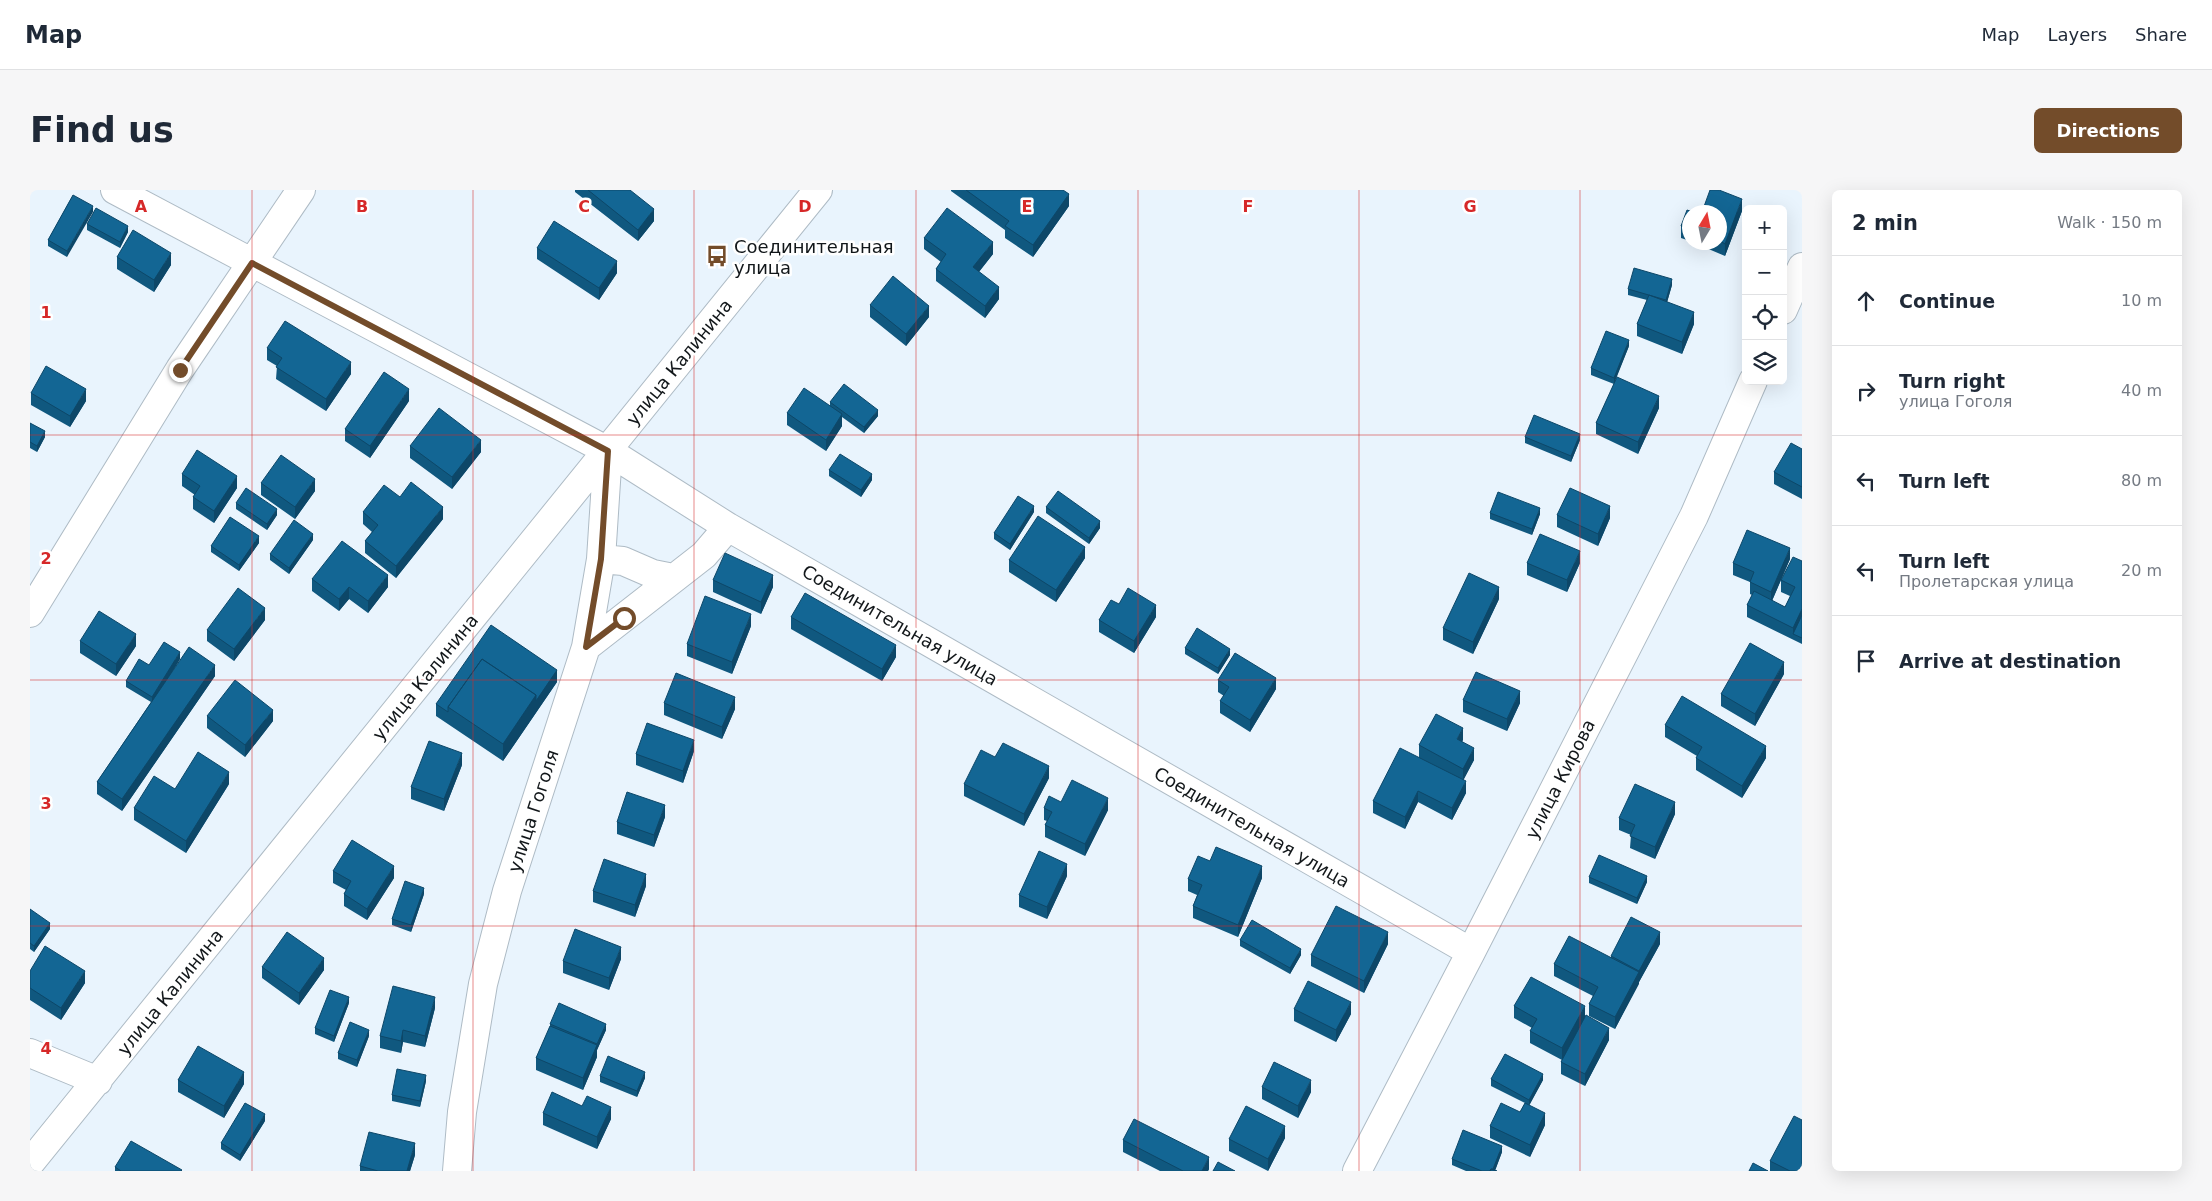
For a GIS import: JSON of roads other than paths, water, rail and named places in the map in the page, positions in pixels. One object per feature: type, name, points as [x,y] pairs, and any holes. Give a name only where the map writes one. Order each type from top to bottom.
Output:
[{"type":"street","name":"Соединительная улица","points":[[115,190],[608,451],[728,527],[1471,952]]},
{"type":"street","points":[[30,612],[180,370],[301,190]]},
{"type":"street","name":"улица Калинина","points":[[30,1163],[818,190]]},
{"type":"street","points":[[1787,301],[1802,267]]},
{"type":"street","name":"улица Кирова","points":[[1356,1171],[1471,952],[1694,516],[1750,385]]},
{"type":"street","name":"улица Гоголя","points":[[457,1171],[462,1112],[483,984],[507,891],[586,647],[601,559],[608,451]]},
{"type":"street","points":[[586,647],[704,555],[728,527]]},
{"type":"street","points":[[601,559],[624,562],[653,574],[673,578]]},
{"type":"street","points":[[30,1053],[98,1081]]},
{"type":"place","name":"Соединительная улица","points":[[717,256]]}]
